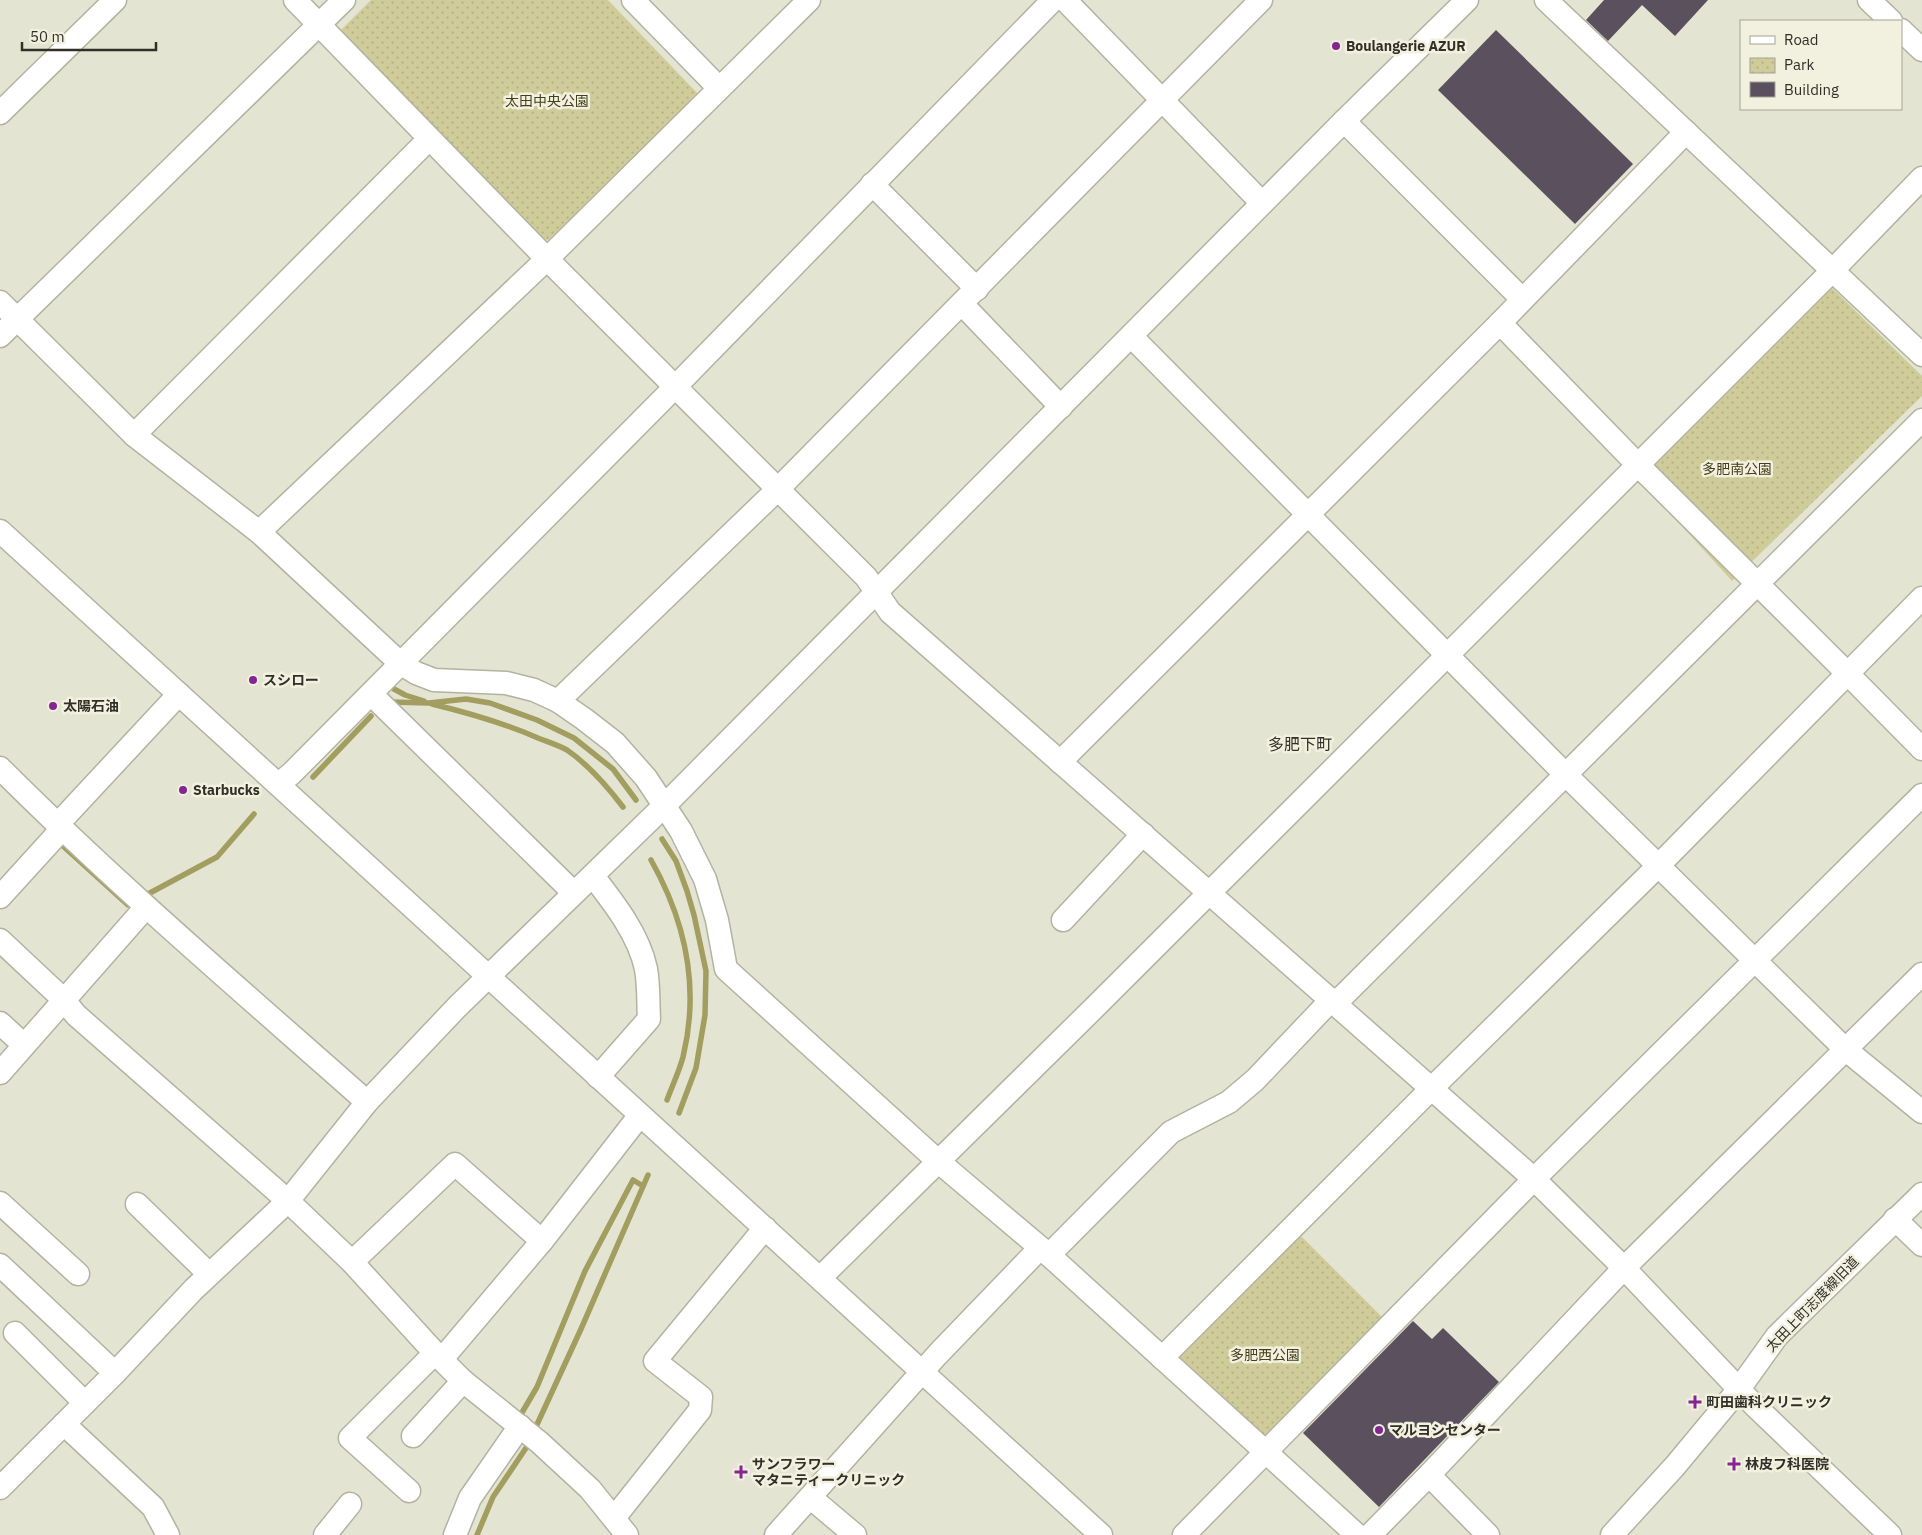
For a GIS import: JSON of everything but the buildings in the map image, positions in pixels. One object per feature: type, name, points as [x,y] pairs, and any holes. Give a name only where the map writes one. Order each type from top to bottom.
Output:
[{"type":"street","points":[[0,113],[115,0]]},
{"type":"street","points":[[295,0],[546,259],[866,577],[890,612],[1534,1179],[1624,1268],[1739,1389],[1890,1535]]},
{"type":"street","points":[[0,336],[344,0]]},
{"type":"street","points":[[633,0],[719,88]]},
{"type":"street","points":[[258,532],[546,259],[809,0]]},
{"type":"street","points":[[278,784],[292,773],[676,387],[1053,0]]},
{"type":"street","points":[[1065,0],[1262,203]]},
{"type":"street","points":[[558,702],[778,489],[1261,0]]},
{"type":"street","points":[[0,1488],[115,1373],[210,1274],[288,1201],[367,1102],[488,976],[664,806],[1262,203],[1467,0]]},
{"type":"street","points":[[1546,0],[1922,356]]},
{"type":"street","points":[[1868,0],[1890,20]]},
{"type":"street","points":[[1902,31],[1922,50]]},
{"type":"street","points":[[1344,121],[1522,299]]},
{"type":"street","points":[[1060,762],[1500,323],[1686,132]]},
{"type":"street","points":[[134,435],[429,139]]},
{"type":"street","points":[[820,1278],[1210,892],[1832,271],[1922,178]]},
{"type":"street","points":[[872,184],[1061,407]]},
{"type":"street","points":[[0,302],[134,435],[258,532],[400,663],[416,673],[434,680],[506,684],[534,690],[558,702],[584,719],[615,743],[646,778],[682,831],[705,879],[717,920],[726,969],[938,1162],[1045,1251],[1357,1535]]},
{"type":"street","points":[[1500,323],[1637,464],[1922,750]]},
{"type":"street","points":[[1131,336],[1566,774],[1845,1050],[1922,1112]]},
{"type":"street","points":[[776,1535],[922,1372],[1045,1251],[1171,1132],[1229,1102],[1255,1080],[1922,420]]},
{"type":"street","points":[[0,531],[1101,1535]]},
{"type":"street","points":[[1162,1358],[1432,1088],[1659,865],[1922,598]]},
{"type":"street","points":[[0,898],[59,827],[179,694]]},
{"type":"street","points":[[371,694],[574,893]]},
{"type":"street","points":[[0,768],[59,827],[146,907],[367,1102]]},
{"type":"street","points":[[1184,1535],[1534,1179],[1922,794]]},
{"type":"street","points":[[1063,920],[1143,834]]},
{"type":"street","points":[[593,876],[610,898],[637,944],[646,969],[649,1019],[598,1077]]},
{"type":"street","points":[[0,1073],[146,907]]},
{"type":"street","points":[[0,940],[64,1000],[76,1015],[288,1201],[352,1262],[463,1381],[528,1433],[590,1489],[621,1526],[700,1410],[701,1397],[656,1361],[765,1228]]},
{"type":"street","points":[[1370,1535],[1624,1268],[1922,974]]},
{"type":"street","points":[[0,1023],[24,1045]]},
{"type":"street","points":[[409,1492],[350,1438],[438,1356],[542,1241],[640,1114]]},
{"type":"street","points":[[352,1262],[454,1164],[542,1241]]},
{"type":"street","name":"太田上町志度線旧道","points":[[1612,1535],[1675,1466],[1739,1389],[1777,1336],[1922,1194]]},
{"type":"street","points":[[0,1203],[78,1274]]},
{"type":"street","points":[[137,1204],[210,1274]]},
{"type":"street","points":[[1895,1219],[1922,1245]]},
{"type":"street","points":[[0,1265],[115,1373]]},
{"type":"street","points":[[15,1333],[85,1402]]},
{"type":"street","points":[[413,1436],[463,1381]]},
{"type":"street","points":[[64,1424],[153,1507],[168,1535]]},
{"type":"street","points":[[455,1535],[470,1498],[528,1433]]},
{"type":"street","points":[[1429,1475],[1488,1535]]},
{"type":"street","points":[[811,1498],[854,1535]]},
{"type":"street","points":[[325,1535],[350,1504]]},
{"type":"green space","name":"太田中央公園","points":[[371,0],[608,0],[700,96],[548,240],[537,238],[340,31]]},
{"type":"green space","name":"多肥南公園","points":[[1828,284],[1922,376],[1922,396],[1732,581],[1628,467]]},
{"type":"green space","name":"多肥西公園","points":[[1300,1235],[1385,1320],[1273,1434],[1261,1434],[1179,1361],[1180,1353]]},
{"type":"waterway","points":[[394,689],[424,701]]},
{"type":"waterway","points":[[390,702],[429,703],[466,699],[490,703],[537,720],[574,738],[613,769],[636,800]]},
{"type":"waterway","points":[[432,704],[499,723],[567,750],[597,776],[623,807]]},
{"type":"waterway","points":[[313,777],[371,716]]},
{"type":"waterway","points":[[148,894],[217,857],[254,814]]},
{"type":"waterway","points":[[662,839],[676,861],[687,891],[706,971],[705,1015],[696,1068],[679,1113]]},
{"type":"waterway","points":[[63,846],[128,905],[133,903]]},
{"type":"waterway","points":[[651,860],[663,883],[681,931],[690,980],[688,1031],[683,1057],[667,1100]]},
{"type":"waterway","points":[[534,1431],[648,1175]]},
{"type":"waterway","points":[[520,1416],[537,1387],[585,1271],[633,1180],[643,1186]]},
{"type":"waterway","points":[[477,1535],[493,1497],[530,1442]]},
{"type":"place","name":"Boulangerie AZUR","points":[[1336,46]]},
{"type":"place","name":"スシロー","points":[[253,680]]},
{"type":"place","name":"太陽石油","points":[[53,706]]},
{"type":"place","name":"Starbucks","points":[[183,790]]},
{"type":"place","name":"町田歯科クリニック","points":[[1695,1402]]},
{"type":"place","name":"マルヨシセンター","points":[[1379,1430]]},
{"type":"place","name":"林皮フ科医院","points":[[1734,1464]]},
{"type":"place","name":"サンフラワー マタニティークリニック","points":[[741,1472]]},
{"type":"district","name":"多肥下町","points":[[1300,744]]}]
